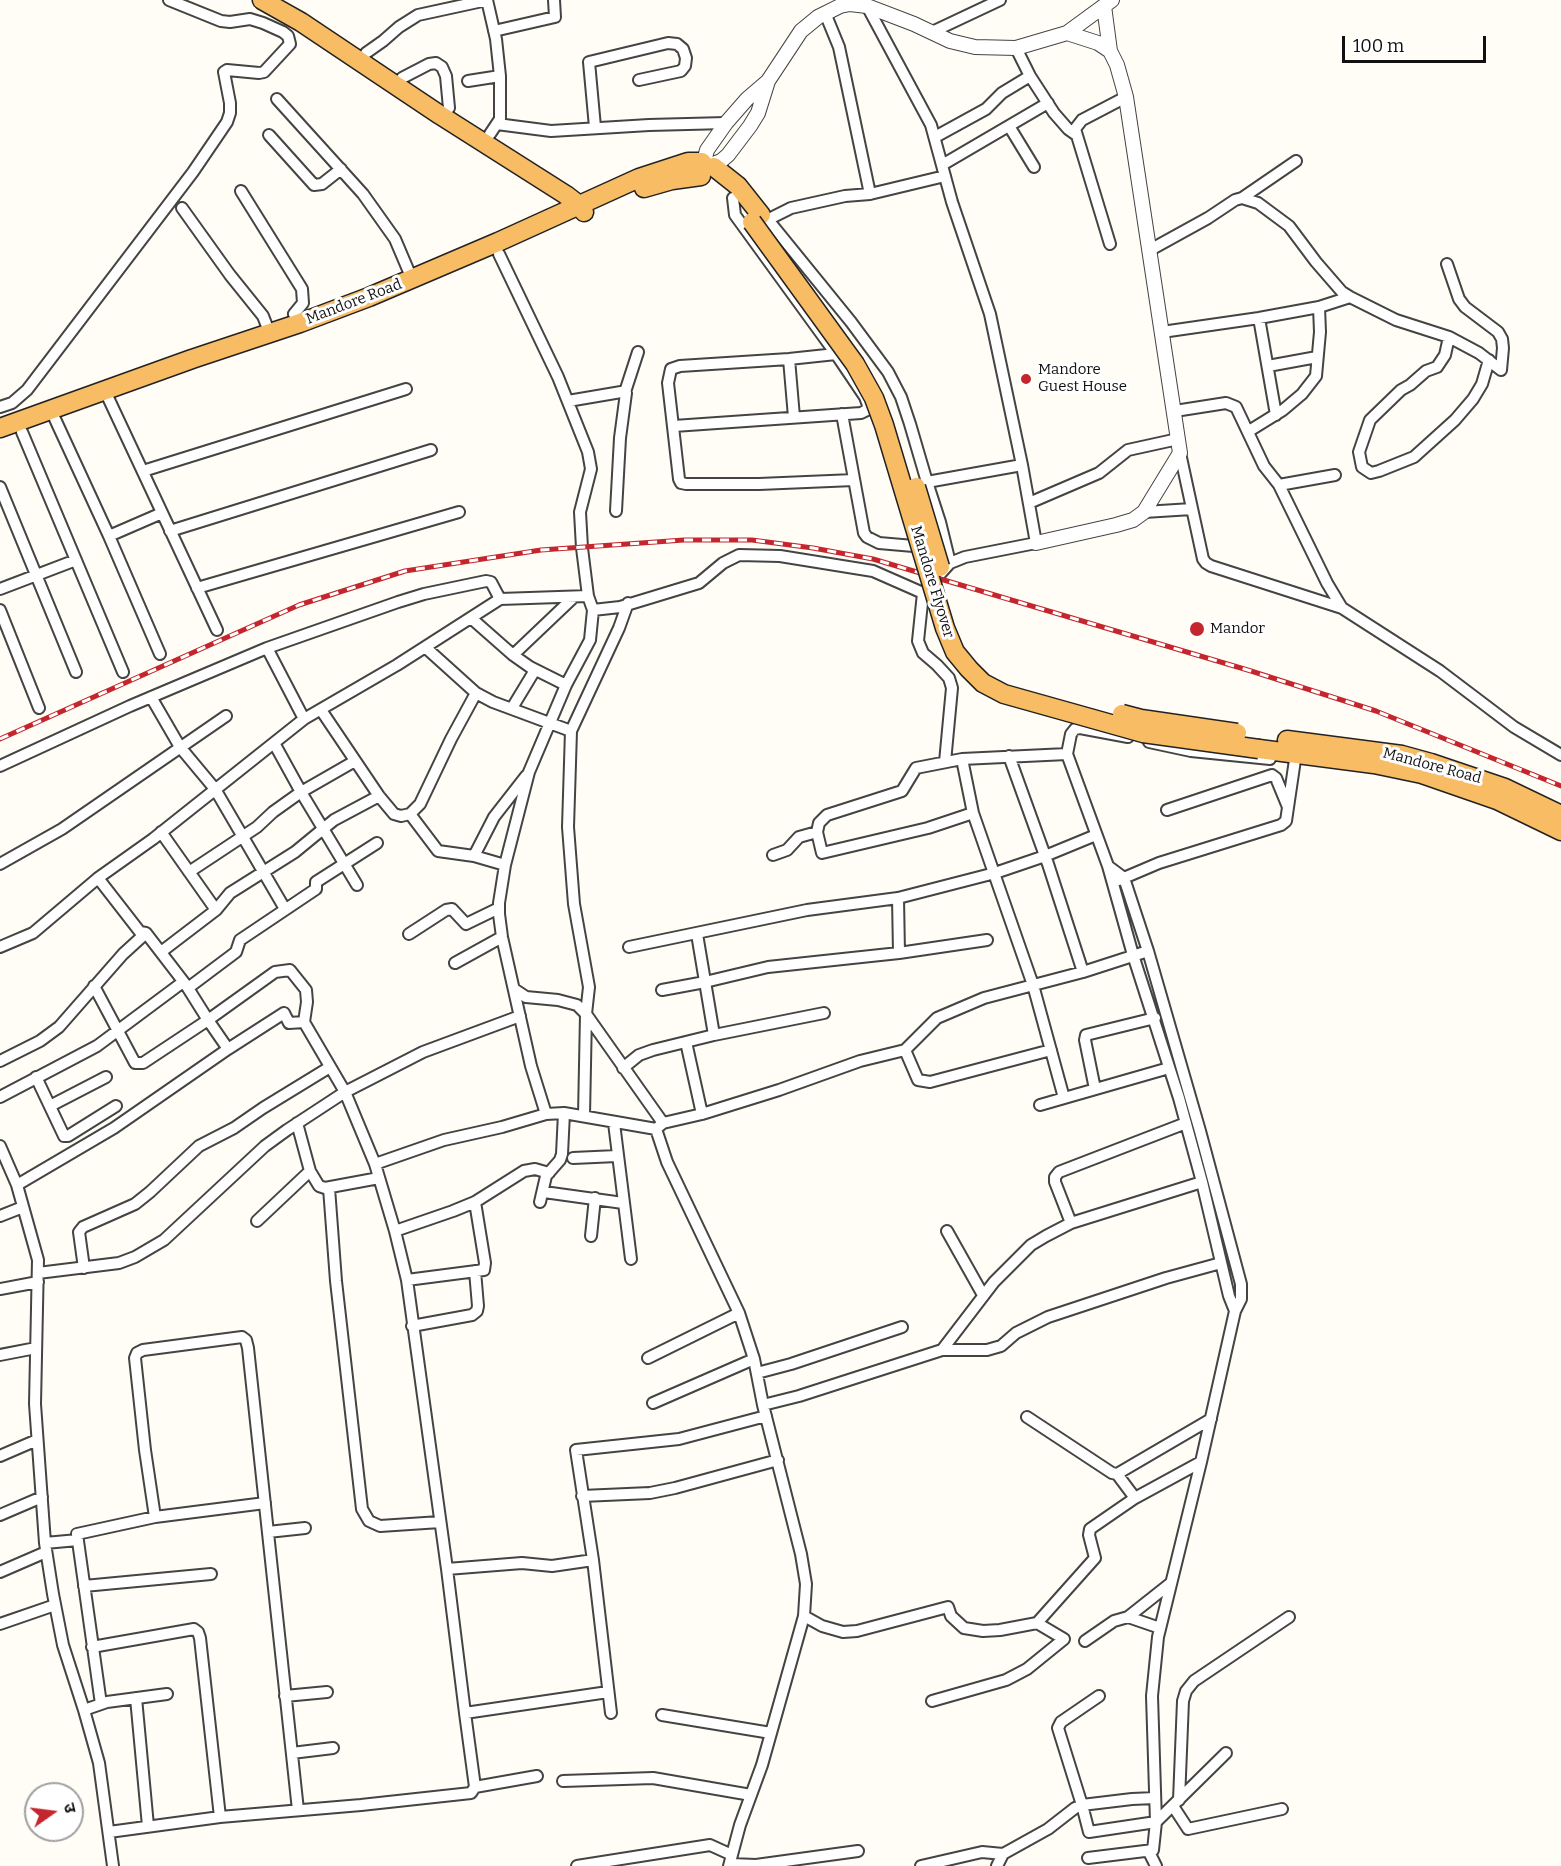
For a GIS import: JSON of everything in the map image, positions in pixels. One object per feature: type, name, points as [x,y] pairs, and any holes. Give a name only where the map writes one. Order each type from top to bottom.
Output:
[{"type":"highway","points":[[262,0],[301,22],[588,207]]},
{"type":"highway","points":[[279,0],[366,53],[449,108],[494,129],[588,207]]},
{"type":"highway","points":[[588,207],[707,168],[735,192]]},
{"type":"highway","name":"Mandore Flyover","points":[[735,192],[760,219],[855,364],[874,398],[945,628],[955,652],[969,669],[983,682],[1004,694],[1143,733],[1259,742],[1296,752]]},
{"type":"highway","name":"Mandore Road","points":[[0,428],[107,396],[374,308],[499,254],[588,207]]},
{"type":"highway","name":"Mandore Road","points":[[0,440],[107,396],[412,279],[588,207]]},
{"type":"highway","points":[[1296,752],[1422,774],[1497,800],[1561,831]]},
{"type":"highway","name":"Mandore Road","points":[[1296,752],[1402,755],[1504,788],[1561,815]]},
{"type":"street","points":[[0,407],[12,403],[27,390],[193,172],[227,122],[230,103],[223,75],[225,71],[264,72],[290,44],[288,36],[263,23],[250,19],[221,21],[169,0]]},
{"type":"street","points":[[366,53],[418,15],[487,0],[500,76],[500,119],[494,129],[551,131],[680,123],[726,123]]},
{"type":"street","points":[[494,32],[555,17],[554,0]]},
{"type":"street","points":[[932,32],[1000,0]]},
{"type":"street","points":[[768,81],[758,113],[750,126],[722,161],[707,168],[707,150],[747,99],[768,81],[801,32],[825,13],[850,2],[867,6],[963,45],[989,49],[1016,48],[1067,33],[1108,3]]},
{"type":"street","points":[[1108,3],[1110,51],[1126,97],[1179,446],[1203,559],[1206,563],[1342,608],[1440,671],[1514,727],[1561,755]]},
{"type":"street","points":[[867,6],[913,94],[925,112],[935,137],[960,226],[990,314],[1036,543]]},
{"type":"street","points":[[825,13],[839,47],[870,194]]},
{"type":"street","points":[[1067,33],[1098,43],[1110,51]]},
{"type":"street","points":[[595,128],[589,62],[668,43],[677,44],[683,49],[687,58],[681,71],[639,80]]},
{"type":"street","points":[[1016,48],[1030,76],[1048,103],[1068,129],[1075,134]]},
{"type":"street","points":[[402,78],[429,64],[436,63],[442,67],[446,76],[449,108]]},
{"type":"street","points":[[468,81],[500,76]]},
{"type":"street","points":[[935,137],[986,109],[1002,93],[1030,76]]},
{"type":"street","points":[[1110,244],[1075,134],[1076,125],[1082,120],[1126,97]]},
{"type":"street","points":[[277,99],[363,194],[395,239],[412,279]]},
{"type":"street","points":[[942,165],[1048,103]]},
{"type":"street","points":[[1009,126],[1034,166]]},
{"type":"street","points":[[269,135],[314,185],[322,184],[340,169]]},
{"type":"street","points":[[1150,250],[1242,198],[1296,161]]},
{"type":"street","points":[[945,176],[870,194],[845,196],[791,208],[760,219],[851,322],[888,372],[901,397],[910,424],[950,563]]},
{"type":"street","points":[[241,190],[302,289],[303,303],[294,314],[300,323]]},
{"type":"street","points":[[674,426],[861,413],[867,410],[865,397],[735,214],[735,192]]},
{"type":"street","points":[[1242,198],[1258,203],[1289,226],[1342,292],[1396,320],[1449,337],[1501,369],[1502,339],[1498,332],[1465,307],[1459,299],[1448,264]]},
{"type":"street","points":[[182,208],[230,275],[263,316],[270,334]]},
{"type":"street","points":[[499,254],[558,377],[588,452],[591,469],[580,512],[588,596],[596,610],[590,640],[566,685],[551,725],[529,772],[505,865],[499,908],[502,938],[531,1066],[546,1114]]},
{"type":"street","points":[[1162,332],[1319,307],[1350,297]]},
{"type":"street","points":[[1249,431],[1276,415],[1302,394],[1316,376],[1320,332],[1319,307]]},
{"type":"street","points":[[1259,318],[1276,415]]},
{"type":"street","points":[[1449,337],[1445,355],[1437,368],[1426,371],[1401,390],[1370,420],[1359,452],[1362,467],[1371,473],[1414,457],[1455,420],[1473,399],[1482,384],[1489,360]]},
{"type":"street","points":[[623,392],[638,352]]},
{"type":"street","points":[[836,354],[676,366],[671,369],[668,383],[679,479],[681,483],[759,484],[854,480]]},
{"type":"street","points":[[1268,366],[1317,357]]},
{"type":"street","points":[[789,359],[794,417]]},
{"type":"street","points":[[143,471],[406,389]]},
{"type":"street","points":[[568,401],[623,392]]},
{"type":"street","points":[[616,511],[620,438],[626,394],[623,392]]},
{"type":"street","points":[[107,396],[217,630]]},
{"type":"street","points":[[1175,411],[1226,403],[1236,407],[1264,466],[1279,485],[1342,608]]},
{"type":"street","points":[[843,414],[862,527],[867,537],[886,544],[946,549]]},
{"type":"street","points":[[55,419],[160,654]]},
{"type":"street","points":[[22,432],[123,672]]},
{"type":"street","points":[[1029,504],[1099,473],[1128,450],[1179,446]]},
{"type":"street","points":[[945,762],[952,688],[949,678],[923,653],[918,641],[923,593],[950,563],[965,557],[1133,520],[1144,512],[1179,446]]},
{"type":"street","points":[[170,531],[431,450]]},
{"type":"street","points":[[927,482],[1022,465]]},
{"type":"street","points":[[1279,485],[1335,475]]},
{"type":"street","points":[[0,487],[76,672]]},
{"type":"street","points":[[1144,512],[1192,509]]},
{"type":"street","points":[[197,588],[459,512]]},
{"type":"street","points":[[109,536],[162,513]]},
{"type":"street","points":[[596,610],[624,605],[699,583],[723,563],[739,555],[780,556],[873,571],[923,593]]},
{"type":"street","points":[[0,589],[76,560]]},
{"type":"street","points":[[0,766],[151,697],[267,648],[398,602],[486,581],[491,582],[500,599]]},
{"type":"street","points":[[2,942],[33,933],[98,878],[161,832],[304,719],[500,599],[588,596]]},
{"type":"street","points":[[513,655],[574,597]]},
{"type":"street","points":[[584,1116],[586,1009],[589,987],[574,903],[568,827],[571,731],[619,627],[624,605]]},
{"type":"street","points":[[0,610],[39,708]]},
{"type":"street","points":[[471,618],[513,655],[535,670],[566,685]]},
{"type":"street","points":[[425,647],[476,693],[551,725],[571,731]]},
{"type":"street","points":[[267,648],[304,719]]},
{"type":"street","points":[[512,708],[535,670]]},
{"type":"street","points":[[321,710],[379,796],[394,814],[401,816],[410,814],[420,804],[476,693]]},
{"type":"street","points":[[151,697],[180,747],[215,789],[285,909]]},
{"type":"street","points":[[0,864],[71,824],[226,716]]},
{"type":"street","points":[[1113,882],[1159,863],[1276,828],[1286,821],[1296,752],[1191,751],[1080,728],[1075,729],[1071,734],[1067,754],[1108,866],[1133,955],[1155,1018],[1186,1123],[1229,1296],[1235,1311]]},
{"type":"street","points":[[274,743],[357,885]]},
{"type":"street","points":[[973,813],[928,828],[822,853],[817,831],[819,823],[827,815],[902,791],[916,768],[962,759],[1067,754]]},
{"type":"street","points":[[1009,756],[1083,972]]},
{"type":"street","points":[[962,759],[973,813],[1033,985],[1064,1098]]},
{"type":"street","points":[[189,872],[257,827],[301,792],[355,761]]},
{"type":"street","points":[[474,856],[494,817],[529,772]]},
{"type":"street","points":[[1167,810],[1272,775],[1276,778],[1288,807]]},
{"type":"street","points":[[161,952],[216,910],[230,894],[295,852],[334,820],[379,796]]},
{"type":"street","points":[[410,814],[435,850],[474,856],[505,865]]},
{"type":"street","points":[[773,855],[787,850],[799,837],[817,831]]},
{"type":"street","points":[[161,832],[216,910]]},
{"type":"street","points":[[629,947],[807,910],[898,897],[995,873],[1096,835]]},
{"type":"street","points":[[0,1097],[97,1046],[117,1030],[236,952],[240,940],[316,889],[316,882],[376,843]]},
{"type":"street","points":[[1108,866],[1124,878],[1148,951],[1195,1112],[1241,1284],[1241,1299],[1235,1311],[1160,1628],[1152,1696],[1156,1822],[1153,1850],[1150,1854],[1156,1866]]},
{"type":"street","points":[[98,878],[140,932],[146,933],[161,952],[186,985],[228,1049]]},
{"type":"street","points":[[898,897],[899,953]]},
{"type":"street","points":[[409,934],[446,910],[452,909],[465,924],[499,908]]},
{"type":"street","points":[[0,1061],[40,1041],[59,1028],[123,954],[146,933]]},
{"type":"street","points":[[697,934],[714,1035]]},
{"type":"street","points":[[455,963],[502,938]]},
{"type":"street","points":[[662,990],[768,967],[899,953],[987,940]]},
{"type":"street","points":[[375,1164],[444,1140],[546,1114],[564,1113],[614,1123],[663,1125],[779,1090],[860,1061],[905,1050],[937,1018],[984,998],[1083,972],[1148,951]]},
{"type":"street","points":[[94,986],[135,1063],[139,1064],[208,1020],[275,972],[290,970],[306,990],[304,1022],[345,1092],[375,1164],[407,1280],[475,1787],[471,1793],[466,1794],[220,1817],[109,1832]]},
{"type":"street","points":[[514,989],[526,997],[558,1000],[586,1009],[626,1066],[663,1125],[667,1162],[739,1313],[760,1372],[777,1460],[801,1554],[806,1584],[806,1618],[731,1862]]},
{"type":"street","points":[[17,1185],[114,1128],[284,1013],[289,1023],[304,1022]]},
{"type":"street","points":[[626,1066],[639,1055],[653,1050],[824,1013]]},
{"type":"street","points":[[0,1289],[38,1277],[118,1263],[135,1257],[164,1240],[265,1146],[345,1092],[423,1052],[520,1016]]},
{"type":"street","points":[[1095,1089],[1085,1041],[1086,1035],[1155,1018]]},
{"type":"street","points":[[686,1042],[702,1114]]},
{"type":"street","points":[[905,1050],[918,1080],[930,1082],[1051,1050]]},
{"type":"street","points":[[84,1268],[79,1232],[83,1227],[135,1204],[205,1142],[234,1128],[330,1067]]},
{"type":"street","points":[[1040,1105],[1169,1068]]},
{"type":"street","points":[[36,1077],[64,1136],[68,1136],[116,1106]]},
{"type":"street","points":[[50,1106],[106,1077]]},
{"type":"street","points":[[564,1113],[562,1155],[546,1176],[542,1197],[595,1198],[623,1203]]},
{"type":"street","points":[[297,1123],[310,1171],[319,1186],[329,1188],[379,1178]]},
{"type":"street","points":[[614,1123],[631,1259]]},
{"type":"street","points":[[1071,1223],[1056,1182],[1055,1177],[1059,1172],[1186,1123]]},
{"type":"street","points":[[0,1146],[17,1185],[38,1260],[35,1404],[46,1548],[63,1644],[99,1763],[113,1866]]},
{"type":"street","points":[[573,1158],[617,1156]]},
{"type":"street","points":[[395,1231],[475,1202],[524,1171],[535,1169],[549,1173]]},
{"type":"street","points":[[256,1221],[310,1171]]},
{"type":"street","points":[[942,1350],[983,1295],[1031,1245],[1071,1223],[1202,1182]]},
{"type":"street","points":[[329,1188],[337,1293],[362,1509],[369,1521],[380,1526],[440,1522]]},
{"type":"street","points":[[591,1236],[595,1198]]},
{"type":"street","points":[[407,1280],[485,1268],[475,1202]]},
{"type":"street","points":[[0,1216],[23,1207]]},
{"type":"street","points":[[947,1231],[983,1295]]},
{"type":"street","points":[[611,1713],[593,1560],[576,1450],[679,1439],[799,1396],[942,1350],[977,1350],[1001,1346],[1016,1333],[1048,1317],[1166,1278],[1221,1263]]},
{"type":"street","points":[[412,1326],[472,1315],[477,1311],[475,1271]]},
{"type":"street","points":[[648,1358],[739,1313]]},
{"type":"street","points":[[760,1372],[902,1328]]},
{"type":"street","points":[[155,1517],[145,1450],[135,1358],[137,1353],[142,1350],[243,1337],[248,1348],[298,1810]]},
{"type":"street","points":[[0,1355],[36,1348]]},
{"type":"street","points":[[653,1402],[754,1359]]},
{"type":"street","points":[[1027,1417],[1112,1473],[1117,1474],[1135,1498]]},
{"type":"street","points":[[1117,1474],[1211,1419]]},
{"type":"street","points":[[0,1456],[37,1440]]},
{"type":"street","points":[[582,1496],[667,1490],[777,1460]]},
{"type":"street","points":[[806,1618],[822,1626],[843,1632],[948,1607],[951,1616],[964,1628],[983,1631],[1000,1630],[1037,1623],[1095,1558],[1089,1535],[1090,1529],[1135,1498],[1201,1462]]},
{"type":"street","points":[[0,1515],[42,1497]]},
{"type":"street","points":[[100,1704],[77,1534],[155,1517],[265,1503]]},
{"type":"street","points":[[268,1532],[305,1528]]},
{"type":"street","points":[[0,1572],[46,1548],[78,1540]]},
{"type":"street","points":[[447,1569],[522,1563],[552,1566],[593,1560]]},
{"type":"street","points":[[84,1586],[211,1574]]},
{"type":"street","points":[[1085,1641],[1114,1621],[1128,1617],[1171,1583]]},
{"type":"street","points":[[0,1624],[56,1605]]},
{"type":"street","points":[[1128,1617],[1160,1628]]},
{"type":"street","points":[[1282,1809],[1188,1828],[1176,1803],[1183,1701],[1186,1690],[1194,1681],[1289,1617]]},
{"type":"street","points":[[932,1701],[1006,1680],[1027,1669],[1064,1639],[1037,1623]]},
{"type":"street","points":[[92,1647],[194,1629],[198,1632],[220,1817]]},
{"type":"street","points":[[285,1696],[327,1692]]},
{"type":"street","points":[[465,1713],[608,1692]]},
{"type":"street","points":[[84,1710],[100,1704],[167,1694]]},
{"type":"street","points":[[1099,1696],[1061,1722],[1058,1728],[1089,1832],[1156,1822],[1226,1753]]},
{"type":"street","points":[[136,1698],[148,1826]]},
{"type":"street","points":[[662,1715],[771,1733]]},
{"type":"street","points":[[292,1753],[333,1748]]},
{"type":"street","points":[[475,1787],[537,1776]]},
{"type":"street","points":[[563,1781],[653,1778],[751,1795]]},
{"type":"street","points":[[997,1866],[1003,1854],[1048,1829],[1068,1812],[1082,1805],[1155,1798]]},
{"type":"street","points":[[577,1866],[710,1845],[731,1862],[756,1865],[858,1851]]},
{"type":"street","points":[[1088,1858],[1153,1850]]},
{"type":"street","points":[[921,1866],[982,1852],[1003,1854]]},
{"type":"railway","points":[[0,739],[299,605],[405,571],[541,550],[684,540],[752,540],[873,559],[1251,671],[1376,711],[1561,786]]},
{"type":"place","name":"Mandore Guest House","points":[[1026,379]]},
{"type":"place","name":"Mandor","points":[[1197,629]]}]
